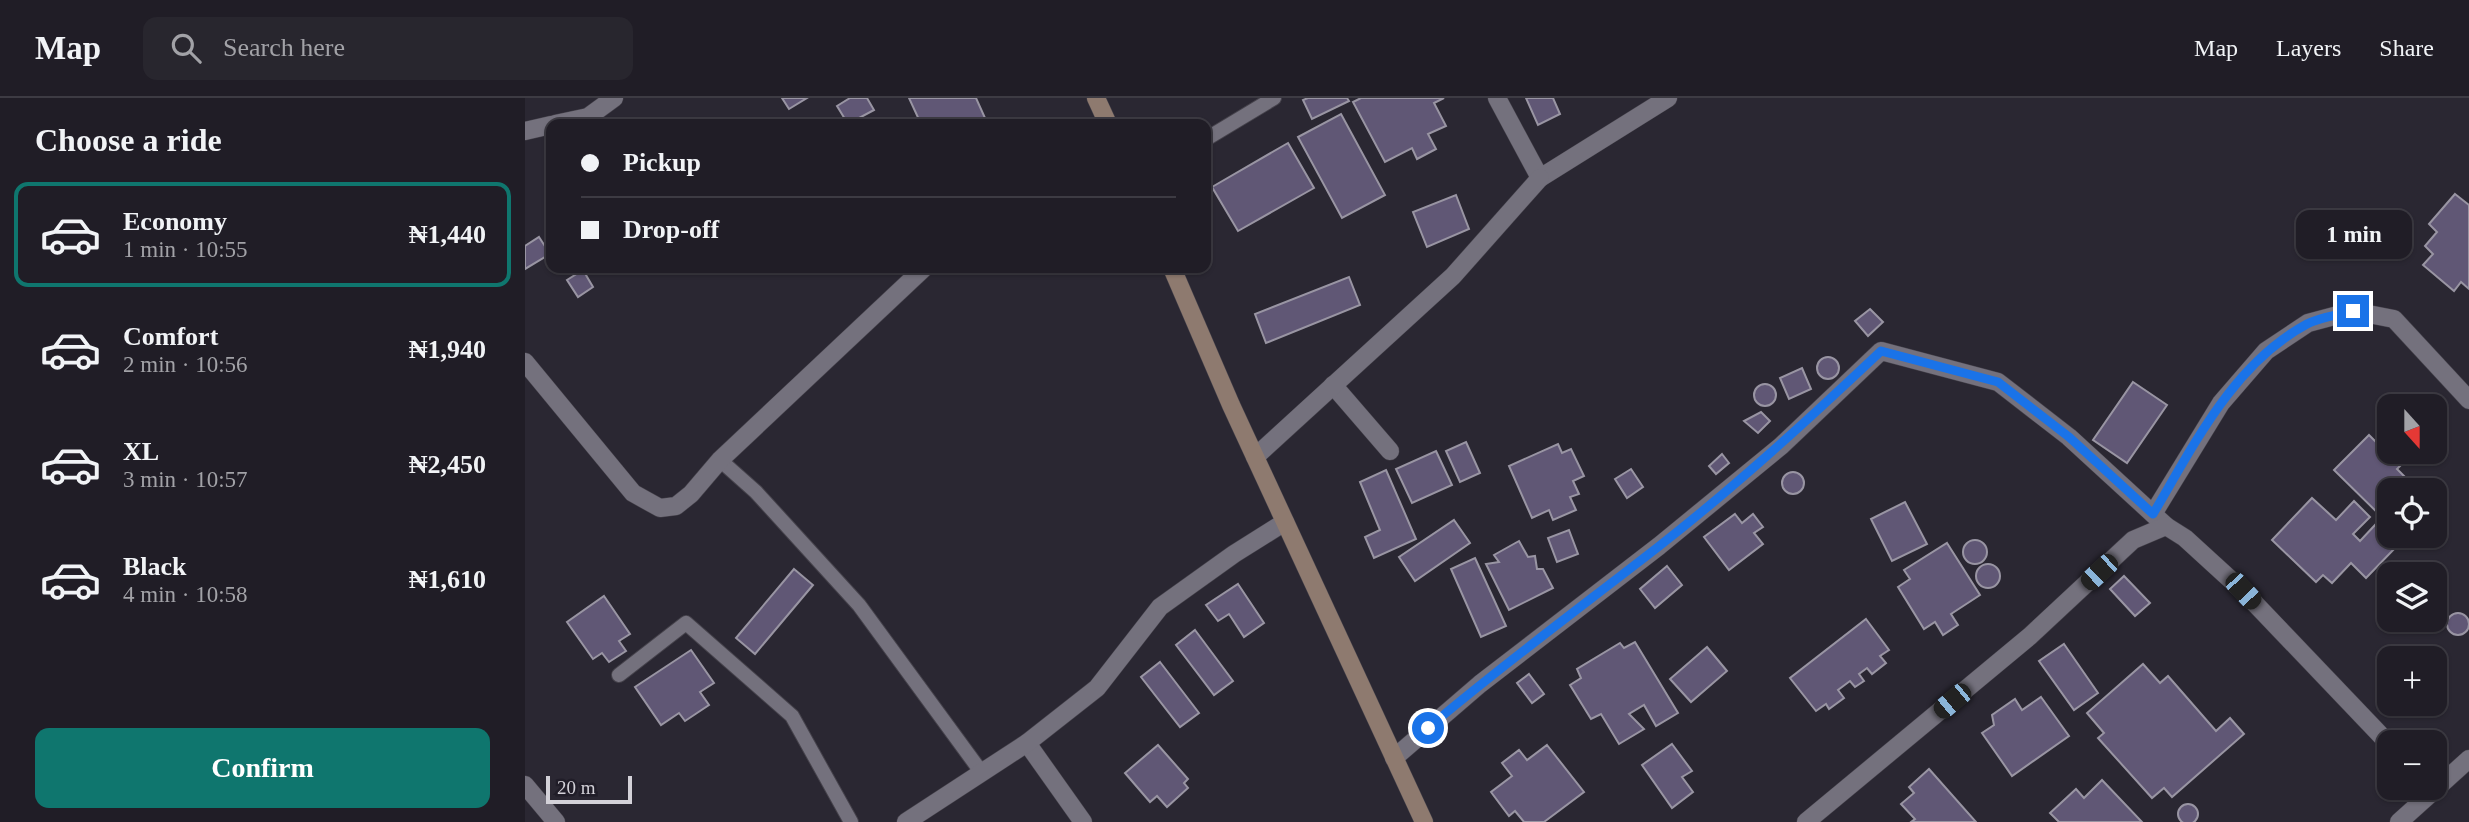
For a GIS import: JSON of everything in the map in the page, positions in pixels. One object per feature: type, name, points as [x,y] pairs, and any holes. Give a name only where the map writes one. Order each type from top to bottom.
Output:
[{"type":"street","points":[[579,119],[588,117],[614,98]]},
{"type":"street","points":[[1095,98],[1104,119]]},
{"type":"street","points":[[1497,98],[1540,178]]},
{"type":"street","points":[[1255,457],[1453,276],[1540,178],[1668,98]]},
{"type":"street","points":[[525,131],[546,126]]},
{"type":"street","points":[[525,362],[633,493],[660,508],[676,506],[691,494],[720,460],[919,273]]},
{"type":"street","points":[[1174,273],[1255,457],[1424,822]]},
{"type":"street","points":[[1806,822],[2030,636],[2133,540],[2160,520],[2221,403],[2266,351],[2308,323],[2353,311],[2394,319],[2469,400]]},
{"type":"street","points":[[1394,758],[1480,684],[1659,546],[1781,446],[1881,351],[1998,382],[2069,437],[2243,591],[2377,731]]},
{"type":"street","points":[[1333,385],[1390,451]]},
{"type":"street","points":[[906,822],[1027,743],[1097,688],[1160,607],[1234,554],[1285,522]]},
{"type":"street","points":[[1027,743],[1083,822]]},
{"type":"street","points":[[2447,776],[2469,758]]},
{"type":"street","points":[[525,785],[556,822]]},
{"type":"street","points":[[2399,822],[2421,800]]},
{"type":"lane","points":[[1211,136],[1274,98]]},
{"type":"lane","points":[[720,460],[756,492],[859,605],[982,774]]},
{"type":"lane","points":[[619,675],[686,623],[792,716],[851,822]]},
{"type":"building","points":[[782,98],[807,98],[789,109]]},
{"type":"building","points":[[850,98],[867,98],[874,110],[857,119],[845,119],[837,106]]},
{"type":"building","points":[[909,98],[976,98],[985,118],[983,119],[919,119]]},
{"type":"building","points":[[1347,98],[1349,101],[1312,119],[1303,100]]},
{"type":"building","points":[[1361,98],[1444,98],[1434,103],[1446,126],[1428,134],[1436,149],[1417,159],[1412,148],[1385,162],[1353,102]]},
{"type":"building","points":[[1526,98],[1553,98],[1560,114],[1538,125]]},
{"type":"building","points":[[1341,114],[1385,195],[1342,218],[1298,137]]},
{"type":"building","points":[[1288,143],[1314,188],[1238,231],[1212,187]]},
{"type":"building","points":[[2455,194],[2469,205],[2469,289],[2461,282],[2454,291],[2423,265],[2433,254],[2425,246],[2437,232],[2429,224]]},
{"type":"building","points":[[1456,195],[1469,229],[1427,247],[1413,212]]},
{"type":"building","points":[[539,237],[546,248],[546,256],[525,269],[525,246]]},
{"type":"building","points":[[578,273],[585,273],[593,287],[578,297],[567,280]]},
{"type":"building","points":[[1349,277],[1360,305],[1266,343],[1255,314]]},
{"type":"building","points":[[1870,309],[1883,322],[1868,336],[1855,321]]},
{"type":"building","points":[[1828,357],[1836,360],[1839,368],[1836,376],[1828,379],[1820,376],[1817,368],[1820,360]]},
{"type":"building","points":[[1802,368],[1811,389],[1789,399],[1780,378]]},
{"type":"building","points":[[2133,382],[2167,405],[2127,463],[2093,440]]},
{"type":"building","points":[[1765,384],[1773,387],[1776,395],[1773,403],[1765,406],[1757,403],[1754,395],[1757,387]]},
{"type":"building","points":[[1761,412],[1770,421],[1758,433],[1744,421]]},
{"type":"building","points":[[2369,435],[2377,443],[2377,464],[2402,464],[2397,469],[2406,478],[2377,478],[2377,512],[2334,470]]},
{"type":"building","points":[[1466,442],[1480,473],[1460,482],[1446,451]]},
{"type":"building","points":[[1558,444],[1562,453],[1571,449],[1584,476],[1573,481],[1579,494],[1570,497],[1576,510],[1553,520],[1549,510],[1532,518],[1509,466]]},
{"type":"building","points":[[1436,451],[1452,485],[1412,503],[1396,469]]},
{"type":"building","points":[[1722,454],[1729,463],[1716,474],[1709,466]]},
{"type":"building","points":[[1631,469],[1643,487],[1627,498],[1615,479]]},
{"type":"building","points":[[1386,470],[1416,539],[1374,558],[1365,537],[1380,530],[1360,482]]},
{"type":"building","points":[[1793,472],[1803,479],[1804,483],[1797,493],[1793,494],[1783,487],[1782,483],[1789,473]]},
{"type":"building","points":[[2312,498],[2336,520],[2354,501],[2370,517],[2353,534],[2360,541],[2375,525],[2377,548],[2395,548],[2382,562],[2377,562],[2377,567],[2366,578],[2351,563],[2332,583],[2323,575],[2316,582],[2272,540]]},
{"type":"building","points":[[1905,502],[1927,544],[1892,561],[1871,519]]},
{"type":"building","points":[[1735,514],[1742,523],[1753,514],[1763,527],[1754,533],[1763,544],[1729,570],[1704,537]]},
{"type":"building","points":[[1454,520],[1470,543],[1415,581],[1399,557]]},
{"type":"building","points":[[1569,530],[1578,554],[1557,562],[1548,538]]},
{"type":"building","points":[[1975,540],[1983,544],[1987,552],[1983,560],[1975,564],[1967,560],[1963,552],[1967,544]]},
{"type":"building","points":[[1519,541],[1528,557],[1535,556],[1537,569],[1543,569],[1553,588],[1509,610],[1486,564],[1499,562],[1494,555]]},
{"type":"building","points":[[1947,543],[1980,595],[1951,614],[1958,625],[1943,635],[1935,622],[1924,629],[1898,587],[1910,579],[1904,570]]},
{"type":"building","points":[[1475,558],[1506,626],[1481,637],[1451,569]]},
{"type":"building","points":[[1988,564],[1996,568],[2000,576],[1996,584],[1988,588],[1980,584],[1976,576],[1980,568]]},
{"type":"building","points":[[1667,566],[1682,585],[1655,608],[1640,589]]},
{"type":"building","points":[[794,569],[813,585],[755,654],[736,638]]},
{"type":"building","points":[[2124,576],[2150,603],[2135,616],[2110,589]]},
{"type":"building","points":[[1238,584],[1264,623],[1244,637],[1229,614],[1218,621],[1206,605]]},
{"type":"building","points":[[604,596],[630,634],[619,641],[626,651],[609,662],[602,653],[593,659],[567,622]]},
{"type":"building","points":[[2458,613],[2466,616],[2466,632],[2458,635],[2450,632],[2447,624],[2450,616]]},
{"type":"building","points":[[1866,619],[1889,650],[1880,656],[1886,663],[1872,674],[1867,668],[1859,674],[1864,681],[1855,687],[1850,681],[1838,690],[1844,698],[1829,709],[1826,704],[1816,711],[1790,678]]},
{"type":"building","points":[[1195,630],[1233,681],[1214,695],[1176,645]]},
{"type":"building","points":[[1635,642],[1678,713],[1656,726],[1644,705],[1629,714],[1644,729],[1619,744],[1601,714],[1591,719],[1570,685],[1581,678],[1577,669],[1620,643],[1624,648]]},
{"type":"building","points":[[2064,644],[2098,693],[2074,710],[2039,661]]},
{"type":"building","points":[[1707,647],[1727,671],[1691,702],[1670,679]]},
{"type":"building","points":[[691,650],[714,683],[700,692],[709,705],[685,721],[679,713],[661,725],[635,687]]},
{"type":"building","points":[[1160,662],[1199,713],[1180,727],[1141,677]]},
{"type":"building","points":[[2143,664],[2160,683],[2168,676],[2216,731],[2230,718],[2244,734],[2172,797],[2164,788],[2152,798],[2098,738],[2104,733],[2087,713]]},
{"type":"building","points":[[1529,674],[1544,694],[1532,703],[1517,683]]},
{"type":"building","points":[[2041,697],[2069,736],[2012,776],[1982,733],[1994,725],[1992,715],[2015,699],[2022,710]]},
{"type":"building","points":[[1672,744],[1692,771],[1682,777],[1693,792],[1672,808],[1642,765]]},
{"type":"building","points":[[1158,745],[1188,779],[1184,783],[1188,788],[1167,807],[1157,796],[1150,802],[1125,773]]},
{"type":"building","points":[[1547,745],[1584,792],[1544,822],[1524,822],[1515,811],[1509,816],[1491,792],[1512,776],[1502,763],[1519,750],[1527,760]]},
{"type":"building","points":[[1929,769],[1976,822],[1911,822],[1915,819],[1901,804],[1914,793],[1909,787]]},
{"type":"building","points":[[2102,780],[2142,822],[2059,822],[2050,813],[2076,789],[2084,798]]},
{"type":"building","points":[[2184,805],[2192,805],[2197,810],[2197,818],[2192,823],[2184,823],[2179,818],[2179,810]]},
{"type":"route","points":[[1428,728],[1781,446],[1881,351],[1998,382],[2069,437],[2153,514],[2221,403],[2266,351],[2308,323],[2353,311]]}]
